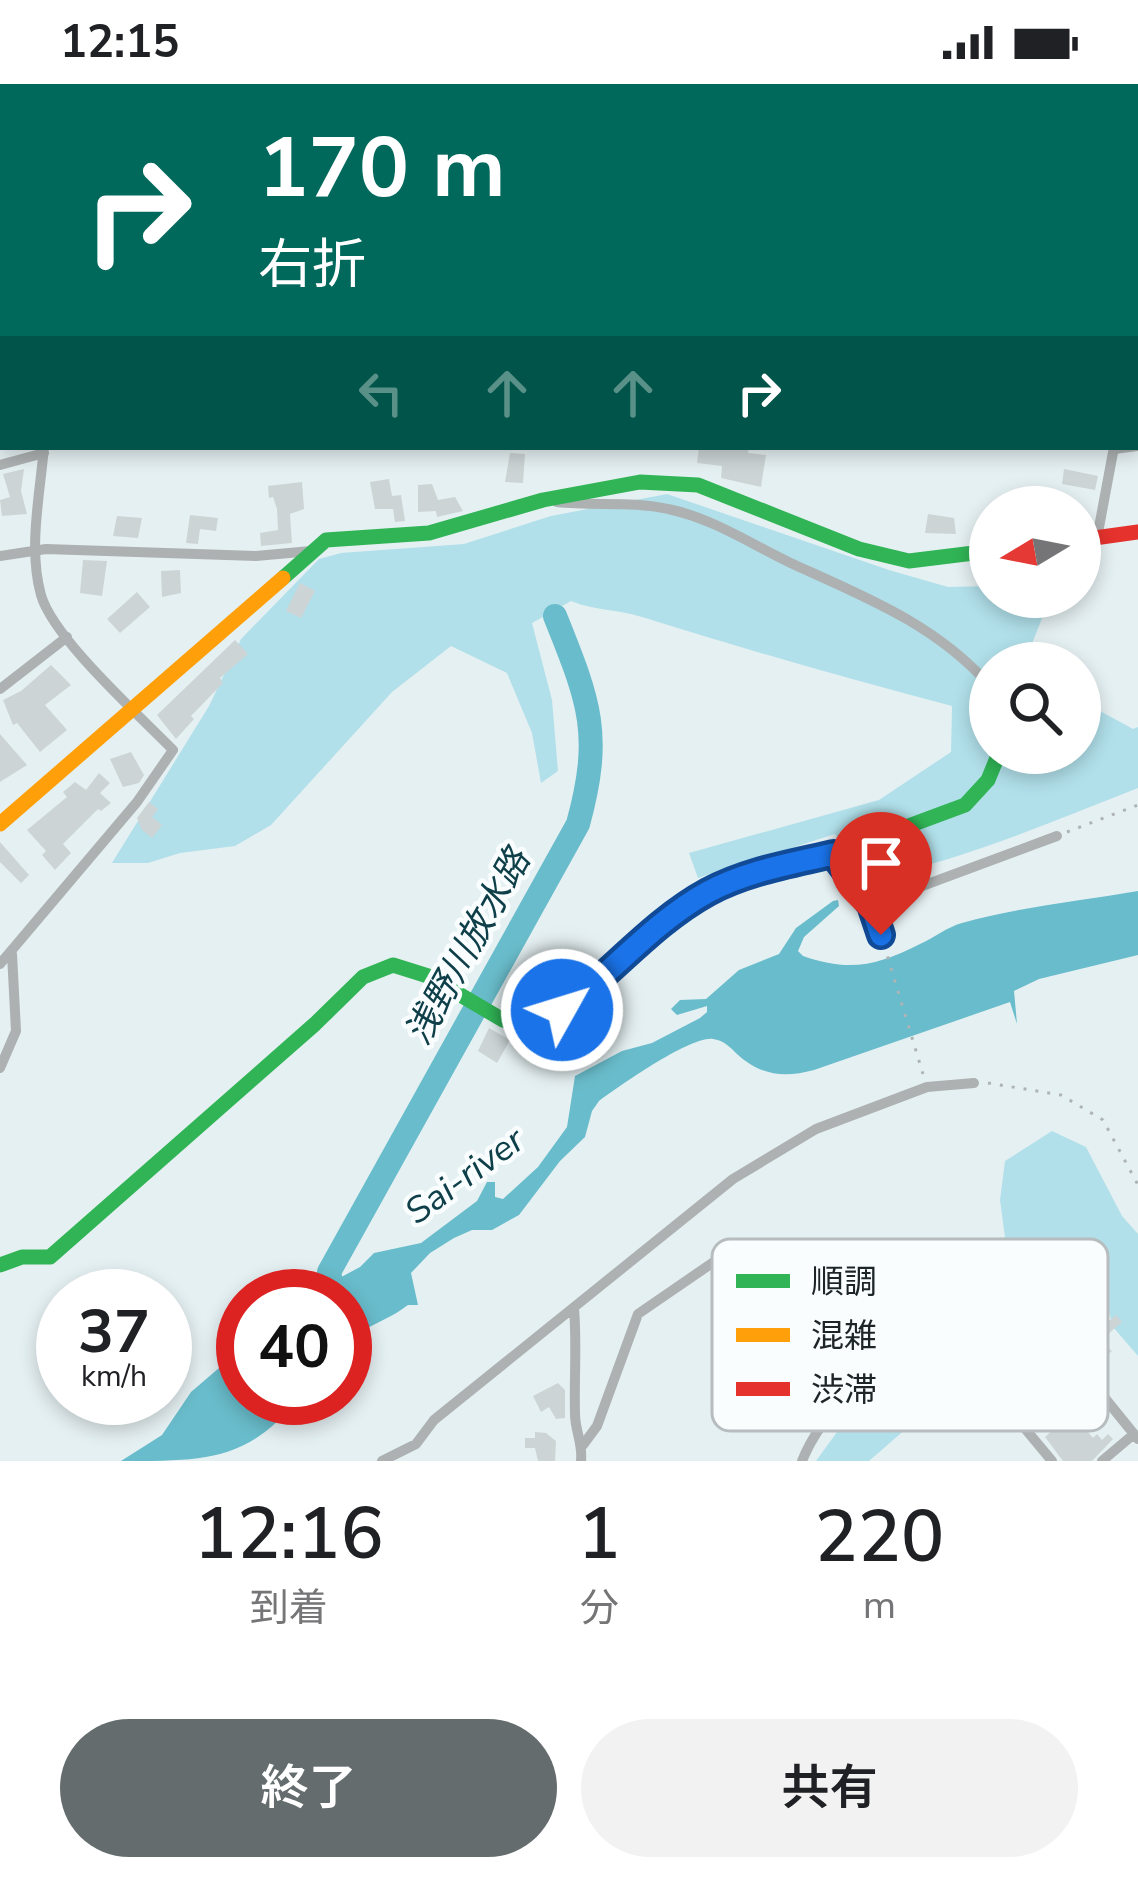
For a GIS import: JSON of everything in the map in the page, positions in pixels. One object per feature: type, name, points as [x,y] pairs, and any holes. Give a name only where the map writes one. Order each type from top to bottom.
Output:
[{"type":"street","points":[[0,465],[44,450],[36,550],[43,602],[67,637],[173,750],[137,802],[0,964]]},
{"type":"street","points":[[1101,494],[1114,450]]},
{"type":"street","points":[[0,824],[326,540],[429,532],[543,500],[640,482],[698,485],[859,548],[909,561],[969,554]]},
{"type":"street","points":[[543,500],[653,506],[689,514],[871,598],[969,661]]},
{"type":"street","points":[[1101,537],[1138,532]]},
{"type":"street","points":[[0,556],[36,550],[256,556],[310,550]]},
{"type":"street","points":[[0,689],[67,637]]},
{"type":"street","points":[[0,1265],[22,1257],[50,1257],[315,1024],[363,976],[393,965],[456,990],[503,1020],[522,1027],[542,1023],[705,894],[738,878],[833,854],[965,806],[990,774]]},
{"type":"street","points":[[871,905],[1057,836]]},
{"type":"street","points":[[833,854],[871,905],[881,935]]},
{"type":"street","points":[[0,1068],[16,1031],[12,955]]},
{"type":"street","points":[[407,1461],[434,1420],[733,1179],[816,1129],[927,1087],[974,1083]]},
{"type":"street","points":[[580,1461],[638,1314],[712,1263]]},
{"type":"street","points":[[574,1308],[575,1421],[583,1445]]},
{"type":"street","points":[[1102,1461],[1136,1436],[1108,1402]]},
{"type":"street","points":[[802,1461],[817,1431]]},
{"type":"street","points":[[1027,1431],[1052,1461]]},
{"type":"street","points":[[382,1461],[416,1444]]},
{"type":"path","points":[[1057,836],[1138,805]]},
{"type":"path","points":[[881,935],[927,1087]]},
{"type":"path","points":[[974,1083],[1006,1083],[1061,1095],[1103,1120],[1138,1185]]},
{"type":"shaded area","points":[[667,494],[889,570],[948,587],[969,586],[969,618],[1042,618],[1033,642],[969,642],[969,774],[1101,774],[1101,711],[1133,729],[1138,727],[1138,788],[971,852],[902,872],[867,879],[835,834],[698,878],[689,853],[879,800],[951,752],[952,706],[633,614],[571,601],[532,623],[552,700],[558,771],[541,783],[532,733],[507,673],[451,646],[392,692],[271,825],[235,846],[180,853],[148,863],[112,863],[209,706],[241,639],[319,559],[341,553],[464,544],[551,516]]},
{"type":"shaded area","points":[[1138,891],[1138,955],[1039,979],[1014,991],[1017,1024],[1010,1002],[814,1070],[773,1073],[755,1067],[717,1040],[688,1045],[599,1101],[585,1137],[519,1215],[492,1230],[472,1230],[430,1253],[411,1273],[418,1305],[408,1305],[372,1326],[372,1269],[356,1269],[374,1253],[421,1243],[477,1201],[487,1182],[495,1182],[495,1197],[503,1199],[538,1167],[567,1127],[575,1076],[700,1018],[707,1006],[677,1015],[671,1009],[680,1000],[706,999],[739,970],[779,954],[796,928],[833,901],[838,900],[839,906],[804,937],[798,951],[819,961],[849,965],[890,957],[962,923]]},
{"type":"shaded area","points":[[1052,1131],[1086,1147],[1122,1216],[1138,1234],[1138,1356],[1113,1327],[1108,1308],[1108,1239],[1001,1239],[1005,1237],[1000,1200],[1005,1161]]},
{"type":"shaded area","points":[[216,1371],[216,1425],[273,1425],[243,1446],[223,1453],[121,1461],[162,1435],[169,1425],[192,1425],[192,1391]]},
{"type":"shaded area","points":[[838,1431],[904,1431],[869,1461],[816,1461]]},
{"type":"building","points":[[699,450],[748,450],[766,455],[761,487],[721,478],[722,466],[697,463]]},
{"type":"building","points":[[510,453],[525,454],[523,483],[505,482]]},
{"type":"building","points":[[24,469],[21,491],[27,514],[2,516],[0,500],[10,497],[3,474]]},
{"type":"building","points":[[1064,469],[1098,476],[1096,486],[1062,484]]},
{"type":"building","points":[[389,479],[392,496],[401,495],[405,521],[395,522],[393,509],[375,509],[370,482]]},
{"type":"building","points":[[302,482],[304,509],[290,514],[292,543],[261,546],[260,533],[278,530],[277,509],[268,486]]},
{"type":"building","points":[[432,484],[438,500],[455,497],[463,511],[437,517],[436,511],[418,512],[418,485]]},
{"type":"building","points":[[928,514],[954,518],[956,534],[925,533]]},
{"type":"building","points":[[190,515],[218,518],[216,531],[200,529],[198,544],[186,543]]},
{"type":"building","points":[[117,516],[142,518],[138,538],[113,536]]},
{"type":"building","points":[[83,560],[107,561],[102,596],[80,593]]},
{"type":"building","points":[[180,570],[181,593],[162,597],[161,571]]},
{"type":"building","points":[[300,583],[315,591],[301,618],[286,611]]},
{"type":"building","points":[[137,592],[150,607],[120,633],[107,619]]},
{"type":"building","points":[[235,640],[248,654],[220,678],[223,683],[176,739],[157,715]]},
{"type":"building","points":[[51,665],[71,685],[45,705],[67,730],[40,752],[17,723],[13,725],[3,700]]},
{"type":"building","points":[[0,734],[27,765],[0,782]]},
{"type":"building","points":[[131,752],[144,775],[139,783],[123,787],[110,759]]},
{"type":"building","points":[[99,773],[110,783],[100,793],[111,803],[98,809],[63,844],[71,853],[55,870],[27,830],[67,797],[63,792],[75,782],[86,790]]},
{"type":"building","points":[[149,802],[158,809],[152,817],[162,825],[152,838],[137,818]]},
{"type":"building","points":[[0,842],[29,875],[21,883],[0,862]]},
{"type":"building","points":[[489,1028],[510,1040],[497,1063],[478,1051]]},
{"type":"building","points":[[1116,1315],[1122,1322],[1108,1334],[1108,1322]]},
{"type":"building","points":[[558,1383],[565,1390],[565,1418],[556,1419],[549,1407],[541,1412],[533,1396]]},
{"type":"building","points":[[1052,1431],[1087,1431],[1093,1438],[1097,1434],[1102,1440],[1108,1434],[1113,1439],[1092,1461],[1063,1461],[1045,1437]]},
{"type":"building","points":[[535,1432],[556,1441],[555,1461],[538,1461],[535,1448],[525,1448],[525,1438],[535,1438]]},
{"type":"waterway","name":"浅野川放水路","points":[[331,1269],[578,824],[590,765],[589,718],[555,616]]},
{"type":"traffic: fast","points":[[283,578],[326,540],[429,533],[543,500],[640,482],[698,485],[859,549],[909,561],[969,554]]},
{"type":"traffic: fast","points":[[0,1265],[22,1257],[50,1257],[363,977],[393,965],[428,976],[503,1020],[522,1027],[542,1023],[584,994],[657,927],[705,894],[738,878],[833,854],[965,805],[990,774]]},
{"type":"traffic: slow","points":[[0,824],[283,578]]},
{"type":"traffic: jam","points":[[1101,537],[1138,532]]},
{"type":"route","points":[[562,1010],[658,927],[705,894],[738,878],[833,854],[871,905],[881,935]]},
{"type":"water label","name":"Sai-river","points":[[465,1176]]}]
